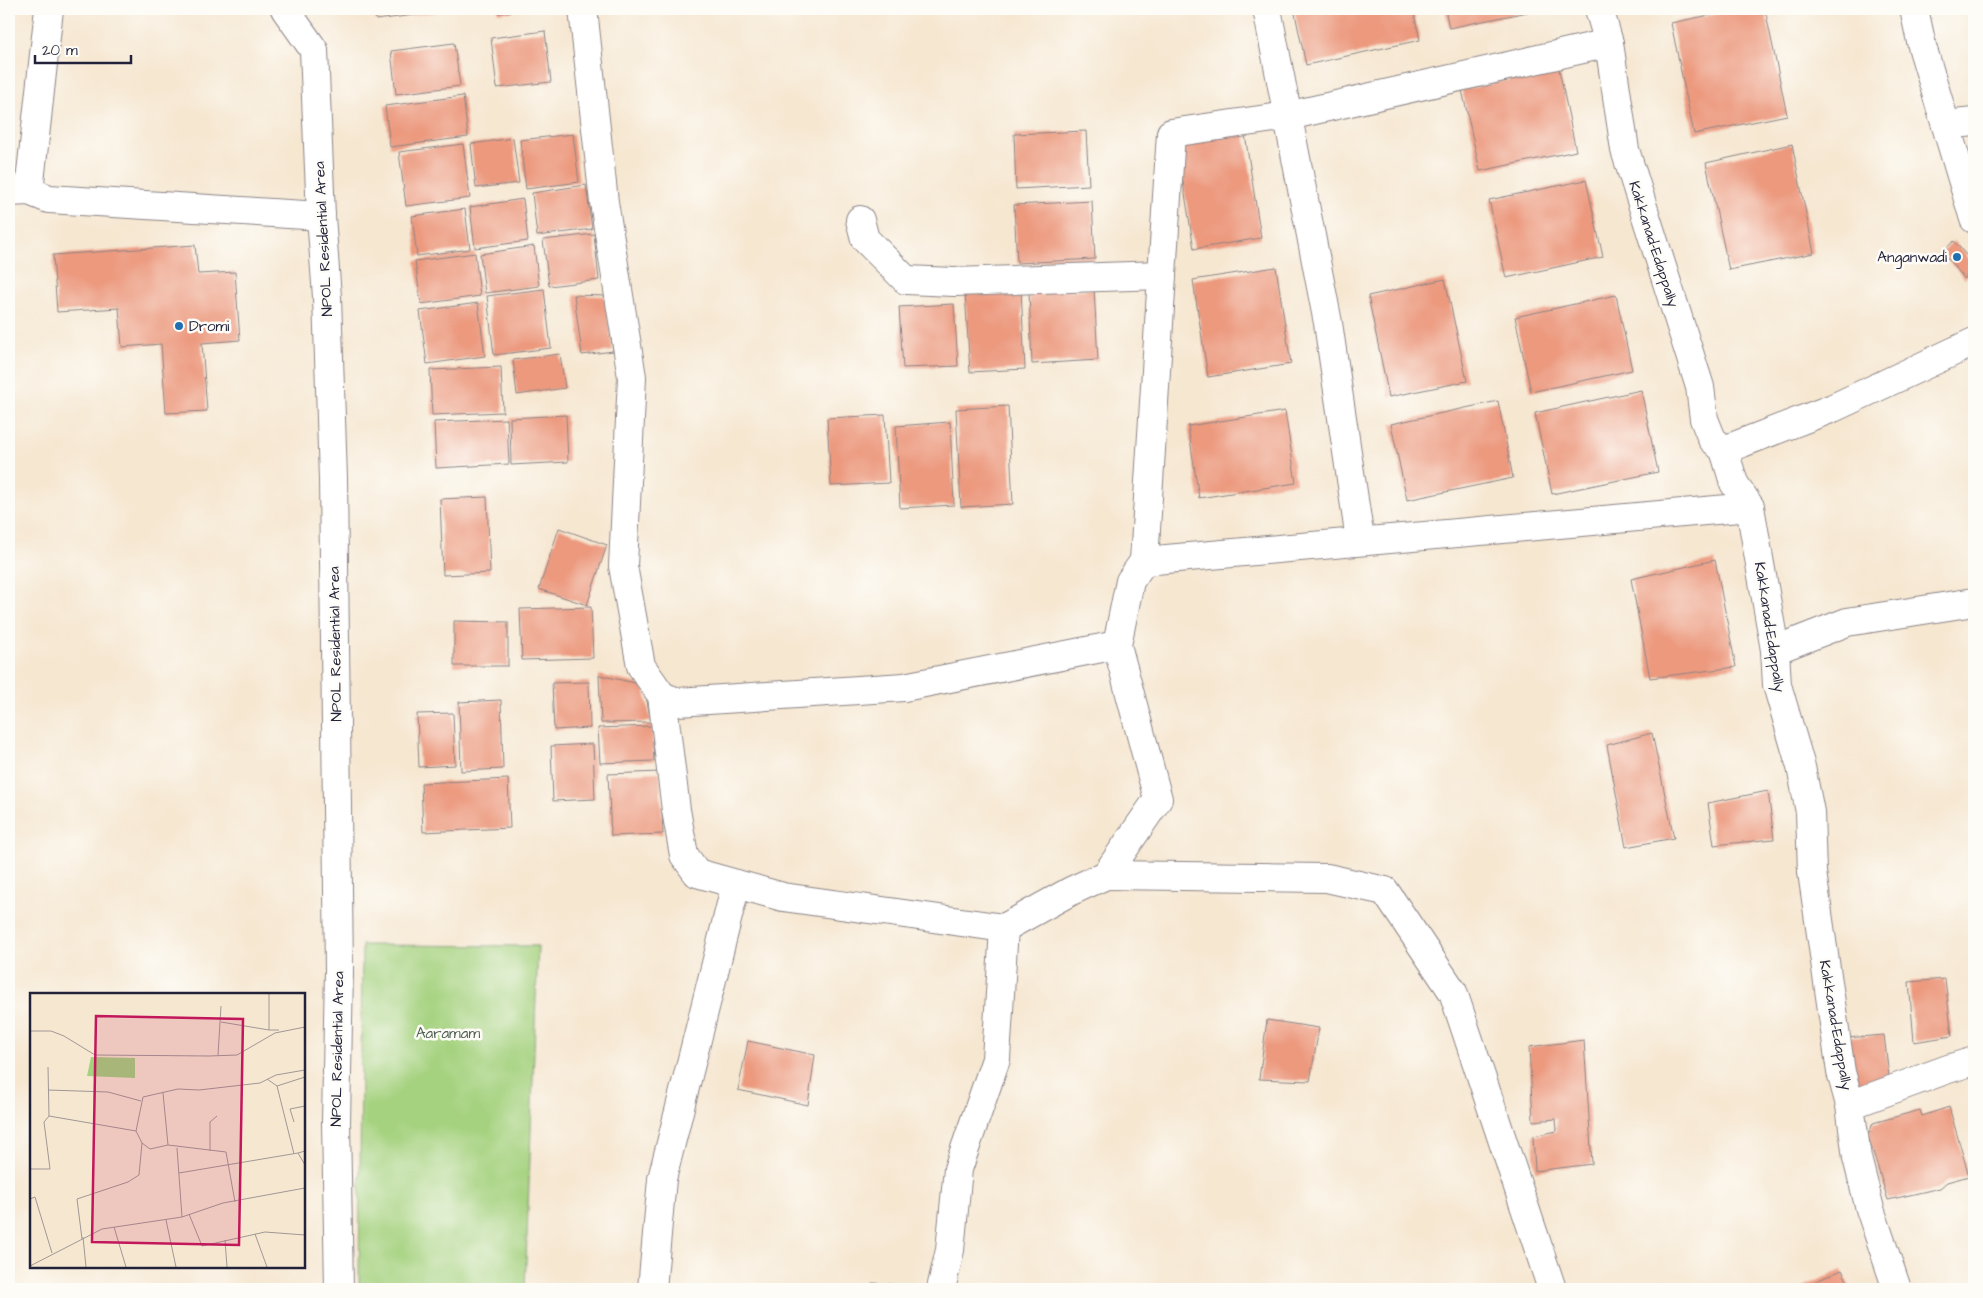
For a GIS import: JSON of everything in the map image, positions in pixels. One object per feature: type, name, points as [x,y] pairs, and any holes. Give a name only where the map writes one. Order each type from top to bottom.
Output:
[{"type":"street","points":[[49,9],[19,191],[49,199],[322,216]]},
{"type":"street","name":"NPOL Residential Area","points":[[285,9],[314,50],[327,297],[333,479],[339,971],[336,1122],[339,1289]]},
{"type":"street","points":[[583,9],[604,202],[632,377],[623,566],[641,666],[662,696],[676,810],[684,855],[697,873],[783,897],[1004,928],[1071,891],[1106,875],[1327,878],[1385,891],[1453,992],[1552,1289]]},
{"type":"street","points":[[1268,9],[1328,323],[1360,540]]},
{"type":"street","name":"Kakkanad-Edappally","points":[[1599,9],[1609,44],[1625,150],[1700,387],[1704,419],[1712,439],[1724,450],[1734,482],[1750,507],[1775,650],[1777,685],[1801,767],[1810,812],[1812,872],[1841,1072],[1850,1105],[1857,1158],[1870,1209],[1898,1289]]},
{"type":"street","points":[[1914,9],[1922,46],[1974,219]]},
{"type":"street","points":[[1106,875],[1158,799],[1117,645],[1130,581],[1144,561],[1171,133],[1288,116],[1609,44]]},
{"type":"street","points":[[1946,124],[1974,122]]},
{"type":"street","points":[[860,220],[865,239],[906,280],[954,282],[1162,275]]},
{"type":"street","points":[[1724,450],[1833,408],[1974,342]]},
{"type":"street","points":[[1144,561],[1360,540],[1750,507]]},
{"type":"street","points":[[1775,650],[1847,622],[1974,602]]},
{"type":"street","points":[[662,696],[678,702],[904,687],[1117,645]]},
{"type":"street","points":[[652,1289],[662,1179],[736,884]]},
{"type":"street","points":[[941,1289],[950,1250],[958,1169],[996,1059],[1004,928]]},
{"type":"street","points":[[1850,1105],[1948,1068],[1974,1061]]},
{"type":"green space","name":"Aaramam","points":[[362,945],[538,946],[525,1289],[359,1289]]},
{"type":"building","points":[[374,9],[452,9],[452,10],[376,20]]},
{"type":"building","points":[[498,9],[521,9],[522,10],[498,13]]},
{"type":"building","points":[[1294,9],[1413,9],[1420,40],[1306,65]]},
{"type":"building","points":[[1445,9],[1536,9],[1537,10],[1449,28]]},
{"type":"building","points":[[1739,9],[1765,9],[1787,115],[1694,134],[1671,23]]},
{"type":"building","points":[[545,31],[551,82],[497,88],[491,38]]},
{"type":"building","points":[[454,43],[460,86],[396,94],[391,51]]},
{"type":"building","points":[[1559,69],[1576,151],[1480,171],[1462,90]]},
{"type":"building","points":[[463,96],[468,137],[390,147],[385,106]]},
{"type":"building","points":[[1244,128],[1261,238],[1194,249],[1176,139]]},
{"type":"building","points":[[1086,131],[1089,185],[1016,189],[1014,134]]},
{"type":"building","points":[[573,134],[579,182],[526,189],[520,140]]},
{"type":"building","points":[[513,138],[519,183],[476,188],[471,144]]},
{"type":"building","points":[[463,144],[470,198],[406,206],[399,152]]},
{"type":"building","points":[[1792,144],[1814,253],[1729,270],[1706,163]]},
{"type":"building","points":[[1586,180],[1603,257],[1506,278],[1489,200]]},
{"type":"building","points":[[586,185],[592,229],[537,236],[532,193]]},
{"type":"building","points":[[523,199],[528,241],[475,248],[470,207]]},
{"type":"building","points":[[1092,201],[1095,259],[1017,263],[1014,205]]},
{"type":"building","points":[[465,209],[470,249],[417,256],[412,216]]},
{"type":"building","points":[[594,234],[599,280],[549,286],[543,240]]},
{"type":"building","name":"Anganwadi","points":[[1954,241],[1973,263],[1965,279],[1942,252]]},
{"type":"building","name":"Dromi","points":[[195,245],[198,274],[235,272],[240,340],[202,343],[207,411],[166,413],[161,344],[122,347],[119,308],[57,312],[53,255]]},
{"type":"building","points":[[534,246],[539,286],[485,293],[480,254]]},
{"type":"building","points":[[475,253],[480,296],[421,304],[415,261]]},
{"type":"building","points":[[1276,267],[1291,364],[1208,377],[1193,280]]},
{"type":"building","points":[[1445,279],[1467,381],[1389,397],[1368,296]]},
{"type":"building","points":[[544,289],[551,348],[494,355],[487,296]]},
{"type":"building","points":[[1094,289],[1098,360],[1032,364],[1029,292]]},
{"type":"building","points":[[1021,290],[1025,369],[970,372],[965,292]]},
{"type":"building","points":[[574,295],[605,296],[613,351],[582,355]]},
{"type":"building","points":[[1616,295],[1632,370],[1531,392],[1515,317]]},
{"type":"building","points":[[478,303],[485,356],[427,364],[420,311]]},
{"type":"building","points":[[954,304],[958,366],[903,368],[899,307]]},
{"type":"building","points":[[560,354],[565,388],[517,395],[513,360]]},
{"type":"building","points":[[501,367],[503,412],[432,415],[430,370]]},
{"type":"building","points":[[1641,390],[1658,472],[1552,494],[1535,413]]},
{"type":"building","points":[[1498,401],[1513,478],[1407,500],[1391,424]]},
{"type":"building","points":[[1008,406],[1013,504],[961,507],[956,409]]},
{"type":"building","points":[[1285,411],[1296,483],[1199,498],[1188,426]]},
{"type":"building","points":[[566,415],[568,462],[511,465],[510,418]]},
{"type":"building","points":[[885,415],[889,483],[831,486],[827,418]]},
{"type":"building","points":[[507,419],[509,464],[436,468],[434,422]]},
{"type":"building","points":[[950,422],[954,505],[900,508],[896,426]]},
{"type":"building","points":[[487,497],[490,573],[443,575],[440,499]]},
{"type":"building","points":[[559,528],[607,545],[587,605],[539,589]]},
{"type":"building","points":[[1715,560],[1736,667],[1650,678],[1631,579]]},
{"type":"building","points":[[591,607],[593,658],[522,660],[520,609]]},
{"type":"building","points":[[454,621],[508,622],[508,666],[454,666]]},
{"type":"building","points":[[599,675],[644,685],[651,722],[601,723]]},
{"type":"building","points":[[589,682],[590,728],[554,730],[552,683]]},
{"type":"building","points":[[501,700],[503,769],[461,771],[459,702]]},
{"type":"building","points":[[453,713],[455,765],[419,767],[417,714]]},
{"type":"building","points":[[652,726],[654,761],[600,763],[598,728]]},
{"type":"building","points":[[1652,733],[1674,838],[1626,847],[1607,745]]},
{"type":"building","points":[[593,744],[595,799],[553,801],[551,746]]},
{"type":"building","points":[[660,772],[663,834],[611,836],[608,774]]},
{"type":"building","points":[[508,779],[510,828],[423,832],[421,783]]},
{"type":"building","points":[[1768,791],[1774,839],[1714,845],[1708,803]]},
{"type":"building","points":[[1945,979],[1952,1036],[1914,1042],[1909,982]]},
{"type":"building","points":[[1267,1020],[1319,1028],[1310,1081],[1259,1079]]},
{"type":"building","points":[[1884,1035],[1890,1085],[1857,1086],[1846,1038]]},
{"type":"building","points":[[1584,1040],[1592,1164],[1535,1171],[1533,1136],[1557,1131],[1556,1119],[1533,1121],[1529,1047]]},
{"type":"building","points":[[748,1041],[815,1055],[808,1105],[738,1090]]},
{"type":"building","points":[[1949,1107],[1969,1176],[1947,1182],[1940,1188],[1888,1200],[1868,1136],[1873,1123],[1920,1110],[1922,1116]]},
{"type":"building","points":[[1842,1270],[1851,1289],[1798,1289]]},
{"type":"building","points":[[872,1283],[918,1286],[918,1289],[871,1289]]},
{"type":"place","name":"Anganwadi","points":[[1957,257]]},
{"type":"place","name":"Dromi","points":[[179,326]]}]
